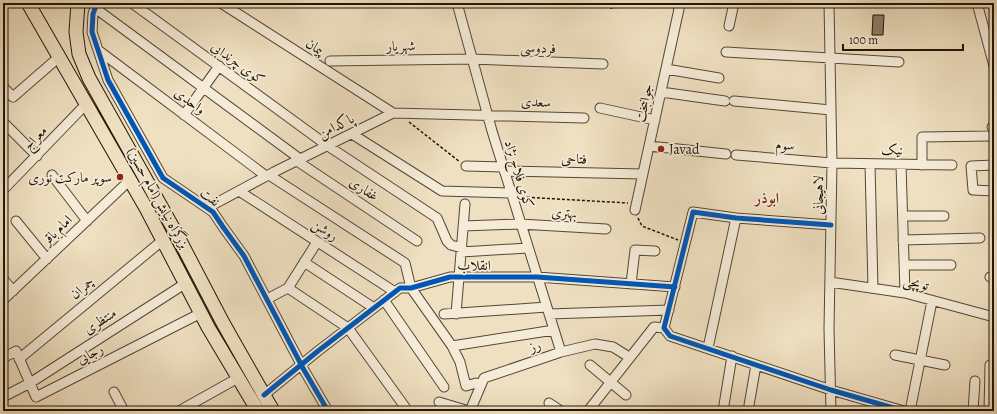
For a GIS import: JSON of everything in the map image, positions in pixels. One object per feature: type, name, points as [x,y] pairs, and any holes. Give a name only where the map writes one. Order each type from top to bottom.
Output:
[{"type":"highway","name":"بزرگراه نیایش(امام حسین)","points":[[28,3],[130,180],[201,313],[258,411]]},
{"type":"highway","name":"بزرگراه نیایش(امام حسین)","points":[[78,3],[76,32],[79,54],[89,78],[177,235],[223,324],[273,411]]},
{"type":"street","name":"کوی چرندابی","points":[[132,3],[328,146],[437,218],[451,245],[462,250]]},
{"type":"street","name":"پیمان","points":[[221,3],[396,114]]},
{"type":"street","name":"کوی فلاح نژاد","points":[[457,3],[503,169],[561,352]]},
{"type":"street","name":"جوانبخت","points":[[635,210],[680,9],[678,3]]},
{"type":"street","points":[[729,26],[734,3]]},
{"type":"street","name":"لاهیجانی","points":[[829,3],[832,163],[829,329],[831,411]]},
{"type":"street","points":[[977,3],[994,66]]},
{"type":"street","name":"نفت","points":[[96,6],[93,14],[92,32],[108,80],[163,178],[213,212],[244,256],[301,364],[328,411]]},
{"type":"street","name":"غفاری","points":[[96,6],[298,160],[417,241]]},
{"type":"street","name":"واحدی","points":[[97,49],[184,115],[268,175],[405,263],[411,288]]},
{"type":"street","points":[[726,52],[899,62]]},
{"type":"street","points":[[3,87],[13,97],[59,57]]},
{"type":"street","name":"شهریار","points":[[330,61],[472,59]]},
{"type":"street","name":"فردوسی","points":[[472,59],[603,64]]},
{"type":"street","points":[[184,115],[219,66]]},
{"type":"street","points":[[666,69],[719,78]]},
{"type":"street","points":[[661,92],[730,101],[830,110]]},
{"type":"street","name":"معراج","points":[[5,185],[37,156],[86,104]]},
{"type":"street","points":[[600,108],[655,120]]},
{"type":"street","name":"پاکدامن","points":[[207,208],[298,160],[396,114],[487,115]]},
{"type":"street","name":"سعدی","points":[[487,115],[584,118]]},
{"type":"street","points":[[3,122],[37,156]]},
{"type":"street","points":[[352,134],[442,191],[511,195]]},
{"type":"street","points":[[922,165],[922,137],[989,136]]},
{"type":"street","points":[[649,146],[726,154]]},
{"type":"street","name":"سوم","points":[[736,155],[832,163]]},
{"type":"street","name":"نیک","points":[[832,163],[952,165]]},
{"type":"street","points":[[870,164],[873,288]]},
{"type":"street","points":[[901,164],[905,294]]},
{"type":"street","points":[[994,165],[971,166],[973,190],[994,191]]},
{"type":"street","name":"فتاحی","points":[[466,166],[503,169],[643,174]]},
{"type":"street","points":[[52,175],[87,221]]},
{"type":"street","points":[[149,185],[163,178]]},
{"type":"street","name":"امام باقر","points":[[3,300],[130,180]]},
{"type":"street","name":"روشن","points":[[238,191],[395,292]]},
{"type":"street","points":[[456,314],[465,204]]},
{"type":"street","points":[[664,328],[693,212],[736,218],[831,225]]},
{"type":"street","points":[[902,216],[944,216]]},
{"type":"street","points":[[708,348],[736,218]]},
{"type":"street","points":[[16,221],[47,258]]},
{"type":"street","name":"بهتری","points":[[464,226],[520,224],[606,229]]},
{"type":"street","points":[[903,240],[980,238]]},
{"type":"street","name":"چمران","points":[[3,358],[17,355],[163,240]]},
{"type":"street","points":[[267,299],[288,288],[317,242]]},
{"type":"street","points":[[462,250],[528,248]]},
{"type":"street","points":[[631,284],[636,250],[655,251]]},
{"type":"street","points":[[304,262],[374,308]]},
{"type":"street","points":[[904,265],[951,265]]},
{"type":"street","name":"انقلاب","points":[[264,395],[301,364],[400,288],[411,288],[450,277],[537,277],[675,287]]},
{"type":"street","points":[[3,280],[12,291]]},
{"type":"street","name":"توپچی","points":[[830,282],[905,294],[994,317]]},
{"type":"street","name":"منتظری","points":[[3,398],[30,383],[186,283]]},
{"type":"street","points":[[288,288],[348,328],[405,407]]},
{"type":"street","points":[[411,288],[452,346],[460,362],[466,386],[476,382]]},
{"type":"street","points":[[384,300],[444,387]]},
{"type":"street","points":[[910,411],[932,301]]},
{"type":"street","points":[[444,314],[548,310],[669,310]]},
{"type":"street","name":"رجایی","points":[[17,355],[36,397],[201,313]]},
{"type":"street","points":[[588,411],[654,327],[664,328],[670,336],[883,408],[904,411]]},
{"type":"street","points":[[452,346],[554,330]]},
{"type":"street","name":"رز","points":[[470,411],[484,378],[561,352],[595,344],[613,347],[629,357]]},
{"type":"street","points":[[895,355],[945,365]]},
{"type":"street","points":[[723,411],[732,356]]},
{"type":"street","points":[[748,411],[756,364]]},
{"type":"street","points":[[989,411],[990,364]]},
{"type":"street","points":[[590,366],[626,395]]},
{"type":"street","points":[[179,411],[238,378]]},
{"type":"street","points":[[973,411],[975,381]]},
{"type":"street","points":[[114,392],[124,411]]},
{"type":"street","points":[[439,402],[470,411]]},
{"type":"street","points":[[549,403],[561,411]]},
{"type":"path","points":[[610,3],[610,8],[620,7],[620,3]]},
{"type":"path","points":[[396,114],[466,166]]},
{"type":"path","points":[[511,195],[632,204],[642,226],[686,243]]},
{"type":"building","points":[[873,15],[884,15],[883,35],[872,35]]},
{"type":"cycle path","points":[[97,3],[93,14],[92,32],[108,80],[163,178],[213,212],[244,256],[304,370],[328,411]]},
{"type":"cycle path","points":[[831,225],[736,218],[693,212],[664,328],[670,336],[831,390],[904,411]]},
{"type":"cycle path","points":[[264,395],[400,288],[411,288],[450,277],[537,277],[675,287]]},
{"type":"place","name":"Javad","points":[[661,149]]},
{"type":"place","name":"سوپر مارکت نوری","points":[[120,177]]},
{"type":"district","name":"ابوذر","points":[[767,198]]}]
